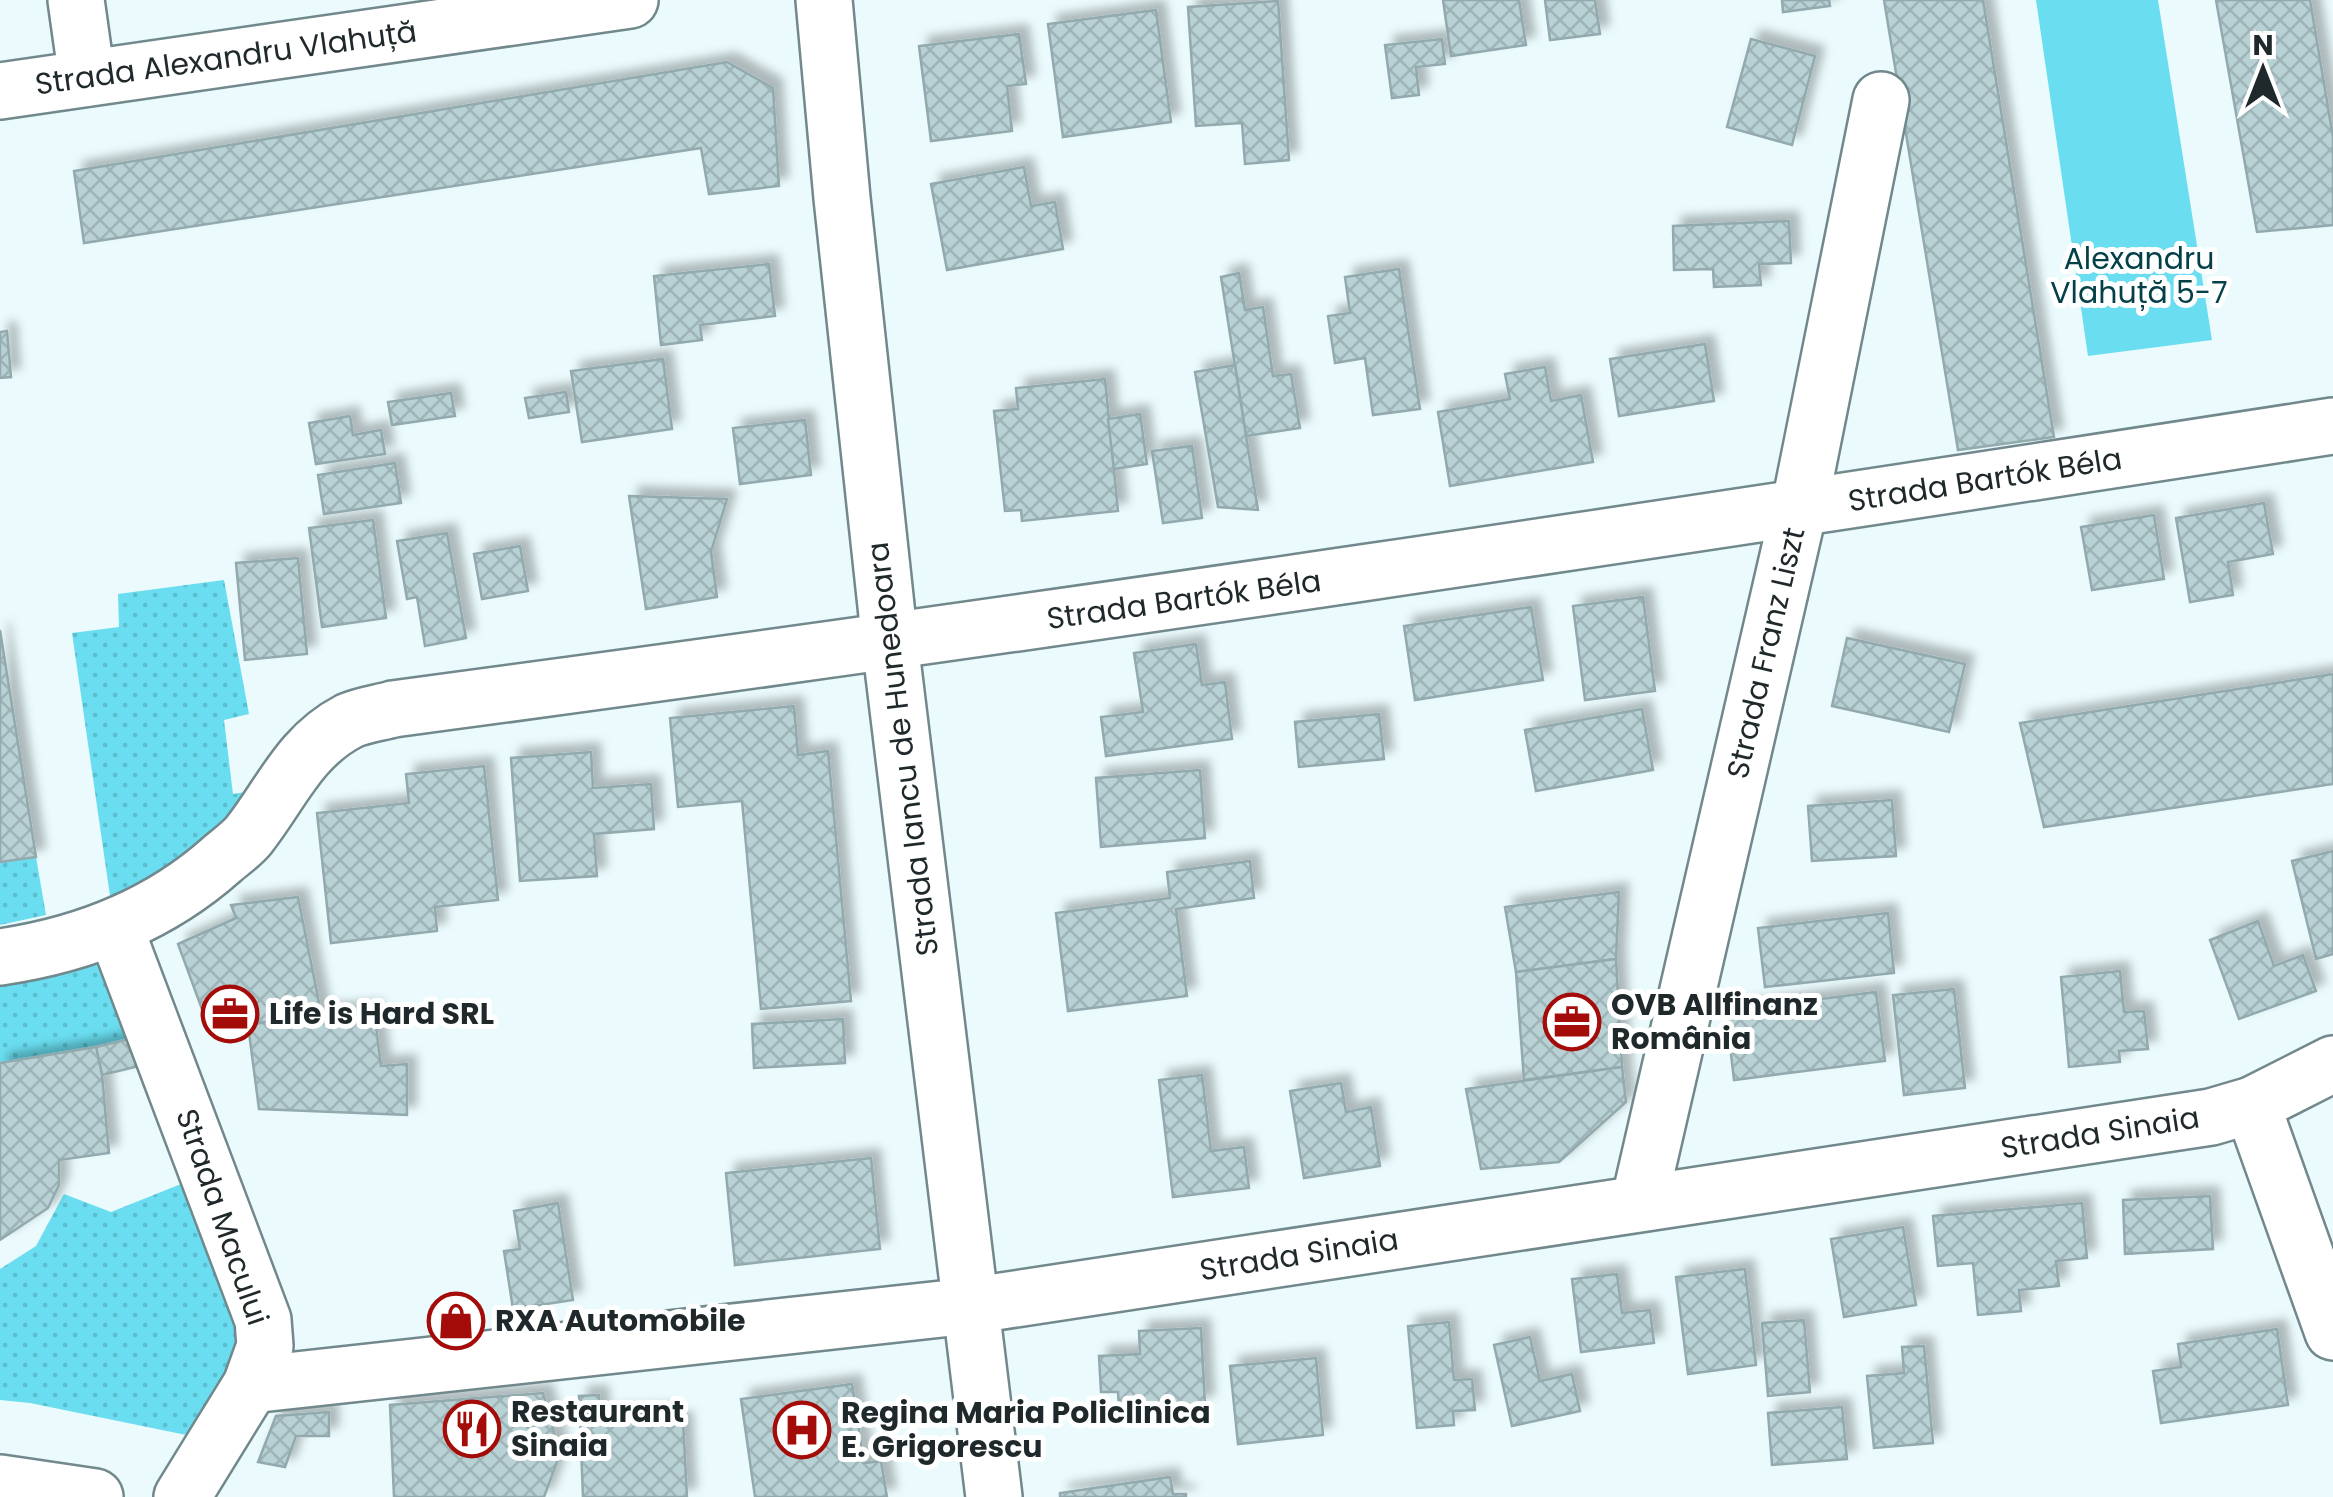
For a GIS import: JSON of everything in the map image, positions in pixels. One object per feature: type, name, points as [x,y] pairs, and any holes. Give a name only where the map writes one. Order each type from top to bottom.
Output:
[{"type":"street","points":[[76,0],[87,78]]},
{"type":"street","name":"Strada Alexandru Vlahuță","points":[[0,91],[630,0]]},
{"type":"street","name":"Strada Iancu de Hunedoara","points":[[824,0],[890,643],[994,1497]]},
{"type":"street","name":"Strada Franz Liszt","points":[[1640,1203],[1799,509],[1880,100]]},
{"type":"street","name":"Strada Bartók Béla","points":[[0,957],[81,941],[163,902],[206,874],[248,837],[291,770],[317,742],[351,720],[393,709],[890,643],[2333,426]]},
{"type":"street","name":"Strada Macului","points":[[115,928],[263,1320],[265,1346],[251,1385],[182,1497]]},
{"type":"street","name":"Strada Sinaia","points":[[251,1385],[970,1306],[2210,1116],[2252,1106],[2333,1064]]},
{"type":"street","points":[[2252,1106],[2333,1332]]},
{"type":"street","points":[[0,1483],[95,1497]]},
{"type":"green space","name":"Alexandru Vlahuță 5-7","points":[[2036,0],[2158,0],[2212,340],[2088,356]]},
{"type":"green space","points":[[224,580],[249,714],[224,720],[233,794],[258,790],[173,871],[111,903],[72,633],[119,627],[118,594]]},
{"type":"green space","points":[[36,857],[46,915],[0,925],[0,862]]},
{"type":"green space","points":[[101,956],[137,1037],[91,1049],[0,1063],[0,975]]},
{"type":"green space","points":[[191,1180],[253,1338],[196,1437],[0,1400],[0,1269],[36,1246],[64,1194],[111,1212]]},
{"type":"building","points":[[1443,0],[1519,0],[1526,45],[1451,56]]},
{"type":"building","points":[[1545,0],[1595,0],[1600,34],[1550,40]]},
{"type":"building","points":[[1782,0],[1829,0],[1830,6],[1783,12]]},
{"type":"building","points":[[1884,0],[1983,0],[2054,437],[1958,450]]},
{"type":"building","points":[[2216,0],[2310,0],[2333,137],[2333,225],[2257,232]]},
{"type":"building","points":[[1278,1],[1289,160],[1245,164],[1242,123],[1196,126],[1188,7]]},
{"type":"building","points":[[1156,10],[1171,122],[1063,137],[1048,24]]},
{"type":"building","points":[[1019,34],[1026,84],[1007,86],[1012,131],[931,141],[919,46]]},
{"type":"building","points":[[1442,39],[1445,64],[1416,67],[1419,95],[1392,98],[1385,45]]},
{"type":"building","points":[[1751,39],[1815,56],[1792,145],[1727,127]]},
{"type":"building","points":[[727,62],[773,88],[779,186],[709,194],[701,148],[84,243],[74,171]]},
{"type":"building","points":[[1024,167],[1031,206],[1055,202],[1063,249],[947,270],[931,184]]},
{"type":"building","points":[[1789,221],[1791,263],[1759,264],[1761,285],[1714,287],[1713,269],[1674,270],[1673,226]]},
{"type":"building","points":[[769,264],[775,316],[700,325],[702,340],[661,345],[654,276]]},
{"type":"building","points":[[1399,269],[1420,409],[1373,415],[1365,358],[1335,363],[1328,316],[1350,313],[1345,277]]},
{"type":"building","points":[[1239,273],[1245,310],[1263,307],[1273,376],[1291,374],[1300,428],[1246,436],[1221,277]]},
{"type":"building","points":[[7,331],[11,377],[0,378],[0,332]]},
{"type":"building","points":[[1705,344],[1714,401],[1619,416],[1610,359]]},
{"type":"building","points":[[663,359],[672,429],[582,442],[571,371]]},
{"type":"building","points":[[1235,365],[1258,510],[1218,507],[1195,372]]},
{"type":"building","points":[[1545,367],[1551,401],[1581,395],[1593,462],[1450,486],[1438,412],[1510,399],[1505,374]]},
{"type":"building","points":[[1105,379],[1118,511],[1022,521],[1021,510],[1005,511],[994,411],[1018,409],[1016,388]]},
{"type":"building","points":[[566,392],[569,412],[529,418],[525,398]]},
{"type":"building","points":[[451,393],[455,416],[392,425],[388,402]]},
{"type":"building","points":[[1140,414],[1147,464],[1114,469],[1108,419]]},
{"type":"building","points":[[350,416],[353,435],[381,430],[385,454],[316,464],[309,423]]},
{"type":"building","points":[[805,420],[811,475],[740,484],[733,428]]},
{"type":"building","points":[[1192,446],[1202,518],[1163,523],[1152,451]]},
{"type":"building","points":[[395,463],[401,503],[324,514],[318,475]]},
{"type":"building","points":[[629,496],[727,499],[711,552],[717,597],[646,609]]},
{"type":"building","points":[[2264,503],[2273,554],[2228,562],[2233,595],[2190,602],[2176,518]]},
{"type":"building","points":[[2154,515],[2164,579],[2092,590],[2081,527]]},
{"type":"building","points":[[373,520],[386,618],[322,627],[309,528]]},
{"type":"building","points":[[447,533],[466,638],[425,646],[417,597],[407,599],[397,541]]},
{"type":"building","points":[[520,546],[528,591],[482,599],[474,554]]},
{"type":"building","points":[[298,558],[307,654],[245,660],[236,563]]},
{"type":"building","points":[[1643,597],[1655,691],[1585,700],[1573,606]]},
{"type":"building","points":[[1531,607],[1543,680],[1415,700],[1404,626]]},
{"type":"building","points":[[0,630],[36,857],[0,862]]},
{"type":"building","points":[[1847,638],[1965,664],[1949,732],[1832,706]]},
{"type":"building","points":[[1196,644],[1202,685],[1225,682],[1232,739],[1106,756],[1101,717],[1143,712],[1134,653]]},
{"type":"building","points":[[2333,674],[2333,784],[2044,827],[2020,723]]},
{"type":"building","points":[[794,706],[798,755],[828,751],[851,1001],[761,1009],[742,801],[678,807],[670,718]]},
{"type":"building","points":[[1642,709],[1653,770],[1536,791],[1525,730]]},
{"type":"building","points":[[1379,714],[1384,759],[1299,767],[1295,722]]},
{"type":"building","points":[[591,752],[593,788],[651,784],[654,829],[594,834],[597,876],[520,881],[511,758]]},
{"type":"building","points":[[484,766],[498,900],[435,907],[437,931],[331,943],[317,813],[409,803],[406,774]]},
{"type":"building","points":[[1200,770],[1205,838],[1101,847],[1096,778]]},
{"type":"building","points":[[1892,800],[1896,856],[1812,861],[1808,806]]},
{"type":"building","points":[[2333,851],[2333,954],[2316,959],[2292,861]]},
{"type":"building","points":[[1250,861],[1254,898],[1176,909],[1187,996],[1068,1011],[1056,913],[1170,898],[1167,872]]},
{"type":"building","points":[[1619,892],[1616,959],[1516,972],[1505,907]]},
{"type":"building","points":[[298,897],[321,1013],[210,1031],[178,944],[236,918],[231,905]]},
{"type":"building","points":[[1888,913],[1894,973],[1765,987],[1758,928]]},
{"type":"building","points":[[2258,921],[2274,966],[2303,955],[2316,991],[2239,1019],[2210,940]]},
{"type":"building","points":[[1616,959],[1622,1067],[1524,1080],[1516,972]]},
{"type":"building","points":[[2120,971],[2124,1012],[2144,1011],[2148,1049],[2119,1051],[2120,1062],[2069,1067],[2061,977]]},
{"type":"building","points":[[1954,989],[1965,1088],[1904,1095],[1893,995]]},
{"type":"building","points":[[1876,992],[1885,1061],[1734,1080],[1726,1011]]},
{"type":"building","points":[[374,1010],[381,1066],[407,1064],[407,1115],[259,1109],[248,1025],[321,1013]]},
{"type":"building","points":[[843,1019],[845,1063],[754,1068],[752,1024]]},
{"type":"building","points":[[137,1037],[143,1065],[102,1075],[96,1047]]},
{"type":"building","points":[[96,1047],[109,1153],[59,1160],[59,1185],[48,1208],[0,1240],[0,1063]]},
{"type":"building","points":[[1622,1067],[1626,1102],[1559,1162],[1481,1169],[1466,1089]]},
{"type":"building","points":[[1202,1075],[1211,1151],[1244,1147],[1249,1188],[1173,1197],[1159,1080]]},
{"type":"building","points":[[1341,1083],[1346,1112],[1371,1107],[1380,1166],[1304,1178],[1290,1091]]},
{"type":"building","points":[[871,1158],[880,1249],[735,1265],[726,1173]]},
{"type":"building","points":[[2210,1196],[2213,1249],[2125,1254],[2123,1200]]},
{"type":"building","points":[[558,1203],[573,1300],[513,1309],[504,1251],[520,1249],[514,1211]]},
{"type":"building","points":[[2082,1203],[2087,1258],[2056,1261],[2059,1286],[2019,1290],[2021,1311],[1978,1315],[1973,1263],[1938,1266],[1933,1216]]},
{"type":"building","points":[[1903,1227],[1916,1305],[1844,1317],[1831,1239]]},
{"type":"building","points":[[1745,1269],[1756,1365],[1688,1374],[1676,1277]]},
{"type":"building","points":[[1617,1274],[1622,1313],[1650,1310],[1654,1343],[1581,1352],[1572,1279]]},
{"type":"building","points":[[1804,1320],[1810,1392],[1768,1396],[1762,1323]]},
{"type":"building","points":[[1449,1322],[1454,1380],[1472,1379],[1475,1410],[1453,1411],[1454,1425],[1417,1428],[1408,1326]]},
{"type":"building","points":[[1201,1328],[1205,1404],[1119,1410],[1118,1392],[1101,1392],[1099,1356],[1140,1354],[1139,1331]]},
{"type":"building","points":[[2277,1329],[2288,1405],[2161,1423],[2153,1371],[2181,1367],[2178,1344]]},
{"type":"building","points":[[1530,1337],[1540,1381],[1572,1374],[1580,1411],[1512,1426],[1494,1345]]},
{"type":"building","points":[[1924,1346],[1933,1443],[1874,1448],[1867,1376],[1904,1373],[1902,1347]]},
{"type":"building","points":[[1316,1358],[1323,1435],[1238,1444],[1230,1366]]},
{"type":"building","name":"Regina Maria Policlinica E. Grigorescu","points":[[852,1384],[864,1463],[881,1461],[887,1497],[755,1497],[741,1399]]},
{"type":"building","name":"Restaurant Sinaia","points":[[543,1393],[560,1454],[544,1497],[394,1497],[390,1405]]},
{"type":"building","points":[[599,1395],[600,1416],[666,1413],[666,1422],[683,1421],[687,1497],[583,1497],[579,1396]]},
{"type":"building","points":[[1842,1407],[1847,1459],[1772,1465],[1768,1413]]},
{"type":"building","points":[[329,1412],[329,1436],[296,1436],[285,1467],[258,1462],[276,1416]]},
{"type":"building","points":[[1170,1477],[1173,1494],[1186,1497],[1060,1497],[1060,1493]]},
{"type":"place","name":"Life is Hard SRL","points":[[230,1014]]},
{"type":"place","name":"OVB Allfinanz România","points":[[1572,1022]]},
{"type":"place","name":"RXA Automobile","points":[[456,1321]]},
{"type":"place","name":"Restaurant Sinaia","points":[[472,1429]]},
{"type":"place","name":"Regina Maria Policlinica E. Grigorescu","points":[[802,1430]]}]
